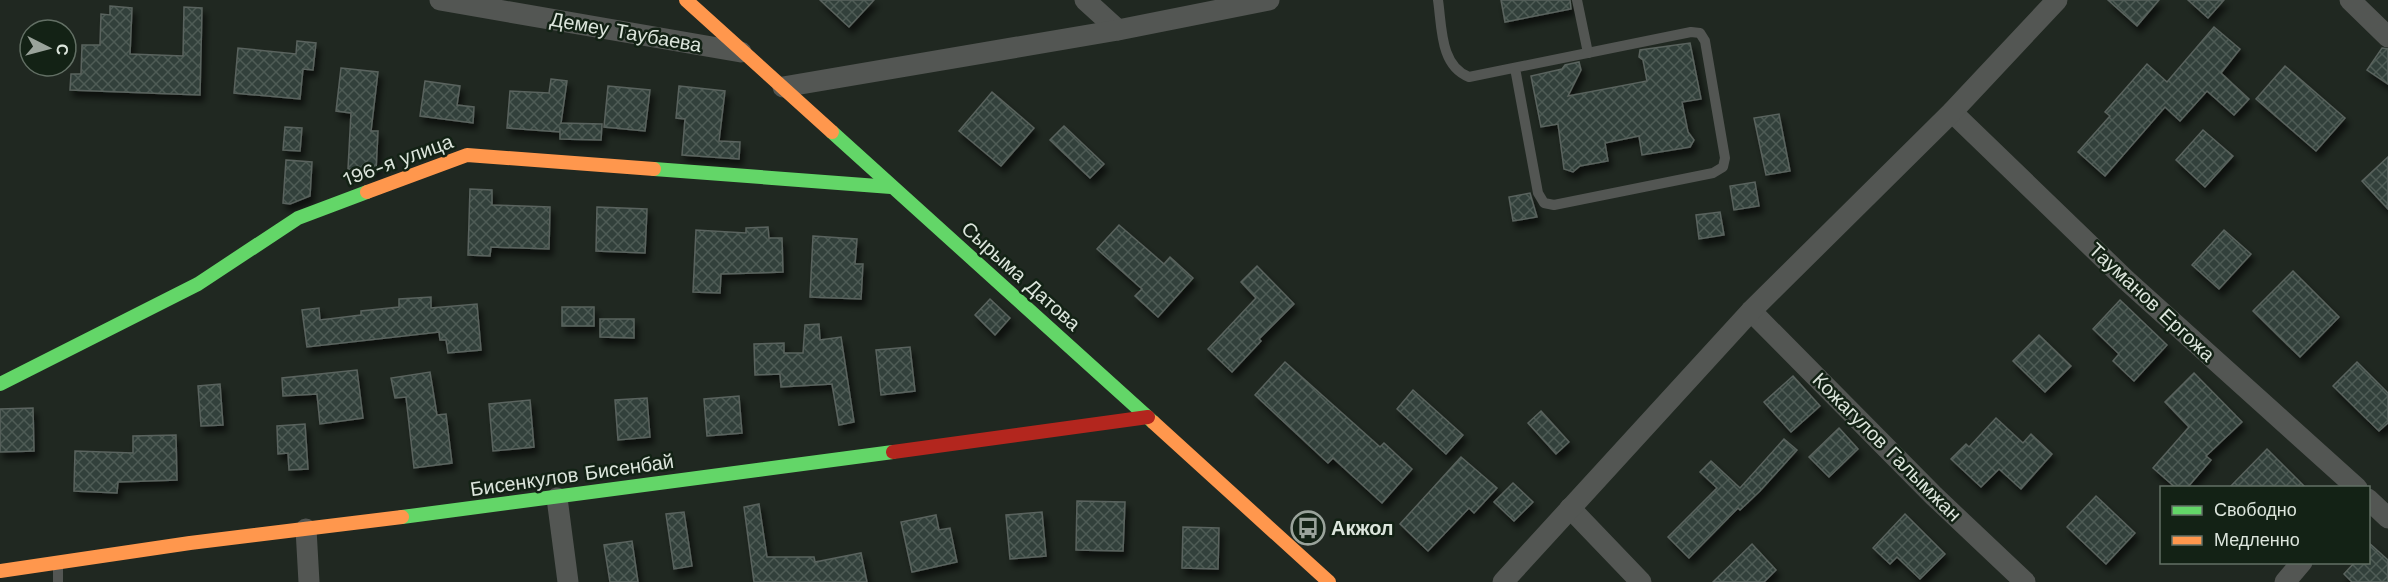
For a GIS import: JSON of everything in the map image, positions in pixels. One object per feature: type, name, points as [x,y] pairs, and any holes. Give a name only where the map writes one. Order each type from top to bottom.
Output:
[{"type":"street","name":"Демеу Таубаева","points":[[440,0],[741,52]]},
{"type":"street","name":"Сырыма Датова","points":[[686,0],[1329,582]]},
{"type":"street","points":[[1084,0],[1119,30]]},
{"type":"street","points":[[783,87],[1119,30],[1269,0]]},
{"type":"street","points":[[1503,582],[1751,311],[1952,112],[2057,0]]},
{"type":"street","points":[[2350,0],[2388,37]]},
{"type":"street","name":"Тауманов Ергожа","points":[[1952,112],[2126,280],[2354,486]]},
{"type":"street","name":"196-я улица","points":[[0,384],[198,284],[298,218],[467,154],[891,187]]},
{"type":"street","name":"Кожагулов Галымжан","points":[[1751,311],[1934,496],[2025,582]]},
{"type":"street","name":"Бисенкулов Бисенбай","points":[[0,571],[1148,417]]},
{"type":"street","points":[[557,498],[568,582]]},
{"type":"street","points":[[2370,501],[2388,518]]},
{"type":"street","points":[[1570,508],[1641,582]]},
{"type":"street","points":[[306,529],[309,582]]},
{"type":"street","points":[[2285,582],[2300,564]]},
{"type":"lane","points":[[1438,0],[1448,61],[1458,73],[1469,77],[1691,32],[1700,33],[1705,41],[1725,158],[1723,168],[1713,174],[1554,205],[1544,203],[1538,193],[1515,68]]},
{"type":"lane","points":[[1577,0],[1588,53]]},
{"type":"lane","points":[[58,562],[58,582]]},
{"type":"building","points":[[820,0],[874,0],[849,27]]},
{"type":"building","points":[[1501,0],[1570,0],[1571,9],[1505,22]]},
{"type":"building","points":[[2108,0],[2159,0],[2137,26]]},
{"type":"building","points":[[2188,0],[2224,0],[2208,18]]},
{"type":"building","points":[[110,6],[132,8],[130,54],[183,56],[184,7],[202,8],[200,95],[70,90],[71,78],[78,78],[78,74],[81,74],[82,45],[100,45],[101,14],[110,15]]},
{"type":"building","points":[[2214,27],[2240,49],[2221,73],[2249,99],[2234,115],[2207,91],[2180,121],[2165,107],[2105,176],[2078,152],[2110,116],[2105,112],[2147,64],[2167,82]]},
{"type":"building","points":[[297,41],[316,43],[313,70],[303,69],[300,99],[234,93],[238,48],[296,54]]},
{"type":"building","points":[[1690,43],[1701,99],[1682,102],[1688,132],[1694,140],[1690,147],[1642,155],[1639,136],[1605,143],[1608,161],[1580,166],[1573,172],[1564,169],[1558,124],[1541,127],[1531,76],[1562,69],[1565,65],[1579,62],[1581,70],[1568,96],[1647,81],[1643,60],[1639,57],[1640,50]]},
{"type":"building","points":[[2382,48],[2388,49],[2388,84],[2367,70]]},
{"type":"building","points":[[2285,66],[2345,118],[2316,151],[2256,99]]},
{"type":"building","points":[[341,68],[378,72],[371,131],[378,131],[376,171],[348,169],[351,113],[336,111]]},
{"type":"building","points":[[551,79],[567,81],[561,123],[602,124],[601,140],[560,139],[560,132],[507,128],[510,91],[549,93]]},
{"type":"building","points":[[425,81],[460,86],[457,105],[474,107],[473,123],[420,116]]},
{"type":"building","points":[[608,86],[650,90],[645,131],[604,127]]},
{"type":"building","points":[[679,86],[725,91],[719,141],[740,142],[739,159],[682,155],[685,119],[676,118]]},
{"type":"building","points":[[992,92],[1034,128],[1001,166],[959,131]]},
{"type":"building","points":[[1779,114],[1790,171],[1766,175],[1754,118]]},
{"type":"building","points":[[1064,126],[1104,164],[1090,178],[1050,140]]},
{"type":"building","points":[[285,127],[302,128],[300,151],[283,150]]},
{"type":"building","points":[[2203,130],[2233,156],[2205,187],[2176,160]]},
{"type":"building","points":[[2388,157],[2388,209],[2362,181]]},
{"type":"building","points":[[286,160],[312,162],[310,196],[290,204],[283,203]]},
{"type":"building","points":[[1755,182],[1759,206],[1734,210],[1730,186]]},
{"type":"building","points":[[470,189],[492,190],[492,205],[550,207],[549,249],[491,247],[490,256],[468,255]]},
{"type":"building","points":[[1530,193],[1537,217],[1513,221],[1509,197]]},
{"type":"building","points":[[597,207],[647,209],[645,253],[596,251]]},
{"type":"building","points":[[1720,212],[1724,235],[1699,239],[1696,215]]},
{"type":"building","points":[[1119,225],[1164,264],[1170,257],[1193,278],[1158,317],[1135,296],[1142,289],[1097,249]]},
{"type":"building","points":[[768,227],[769,238],[782,238],[783,272],[721,274],[720,293],[693,292],[696,230],[746,233],[746,228]]},
{"type":"building","points":[[2224,230],[2251,254],[2219,289],[2192,265]]},
{"type":"building","points":[[813,236],[857,239],[855,264],[863,264],[861,299],[810,297]]},
{"type":"building","points":[[1257,266],[1294,304],[1259,339],[1261,341],[1232,372],[1208,349],[1256,298],[1241,282]]},
{"type":"building","points":[[2293,271],[2339,317],[2300,357],[2253,311]]},
{"type":"building","points":[[431,297],[431,308],[477,304],[481,350],[448,353],[446,340],[440,340],[439,332],[307,347],[302,310],[319,308],[320,320],[361,315],[361,311],[399,307],[399,299]]},
{"type":"building","points":[[990,299],[1010,318],[995,335],[975,315]]},
{"type":"building","points":[[2120,300],[2167,345],[2134,381],[2113,361],[2119,354],[2093,329]]},
{"type":"building","points":[[562,307],[594,307],[594,326],[562,326]]},
{"type":"building","points":[[600,319],[634,319],[634,338],[600,337]]},
{"type":"building","points":[[819,324],[820,340],[841,337],[854,422],[839,425],[832,384],[781,387],[780,374],[755,375],[754,344],[784,343],[784,353],[803,353],[805,325]]},
{"type":"building","points":[[2039,335],[2071,366],[2045,392],[2013,361]]},
{"type":"building","points":[[910,347],[915,391],[881,395],[876,350]]},
{"type":"building","points":[[1285,362],[1380,447],[1384,443],[1412,469],[1382,503],[1333,458],[1328,463],[1255,395]]},
{"type":"building","points":[[2357,362],[2388,393],[2388,423],[2379,431],[2333,386]]},
{"type":"building","points":[[357,370],[363,418],[320,424],[317,394],[283,396],[282,378]]},
{"type":"building","points":[[430,372],[437,415],[446,414],[452,463],[414,468],[406,397],[395,398],[391,378]]},
{"type":"building","points":[[2194,373],[2242,422],[2206,456],[2211,460],[2189,486],[2174,486],[2153,468],[2189,427],[2165,402]]},
{"type":"building","points":[[1793,376],[1820,406],[1791,432],[1764,402]]},
{"type":"building","points":[[220,384],[223,425],[201,426],[198,386]]},
{"type":"building","points":[[1413,390],[1463,435],[1446,454],[1397,409]]},
{"type":"building","points":[[739,396],[742,433],[707,436],[704,399]]},
{"type":"building","points":[[647,398],[650,437],[618,440],[615,400]]},
{"type":"building","points":[[530,400],[534,447],[493,451],[489,404]]},
{"type":"building","points":[[33,408],[34,451],[0,452],[0,409]]},
{"type":"building","points":[[1541,411],[1569,442],[1556,454],[1528,423]]},
{"type":"building","points":[[1996,418],[2023,443],[2031,434],[2052,454],[2021,489],[1999,469],[1981,487],[1951,459],[1966,444],[1969,447]]},
{"type":"building","points":[[305,424],[308,469],[289,470],[288,453],[278,454],[277,426]]},
{"type":"building","points":[[1839,428],[1858,449],[1829,477],[1809,457]]},
{"type":"building","points":[[176,435],[177,480],[118,482],[117,493],[74,491],[75,451],[133,453],[133,436]]},
{"type":"building","points":[[1784,439],[1797,450],[1760,491],[1740,510],[1738,508],[1689,558],[1668,537],[1717,488],[1700,472],[1711,461],[1740,488]]},
{"type":"building","points":[[2267,449],[2304,486],[2231,486]]},
{"type":"building","points":[[1461,457],[1497,488],[1474,513],[1469,508],[1428,551],[1400,524]]},
{"type":"building","points":[[1513,483],[1533,502],[1514,521],[1494,502]]},
{"type":"building","points":[[2096,496],[2135,533],[2106,564],[2067,527]]},
{"type":"building","points":[[1077,501],[1125,502],[1123,551],[1076,550]]},
{"type":"building","points":[[759,504],[767,557],[814,557],[815,562],[861,553],[867,582],[754,582],[744,507]]},
{"type":"building","points":[[684,512],[692,566],[674,569],[666,514]]},
{"type":"building","points":[[1042,512],[1046,556],[1010,559],[1006,515]]},
{"type":"building","points":[[1905,514],[1945,554],[1920,579],[1897,557],[1890,564],[1873,548]]},
{"type":"building","points":[[936,515],[939,530],[950,528],[957,562],[912,572],[901,522]]},
{"type":"building","points":[[1183,527],[1219,528],[1218,569],[1182,568]]},
{"type":"building","points":[[632,541],[638,582],[610,582],[604,545]]},
{"type":"building","points":[[1752,544],[1776,570],[1764,582],[1713,582]]},
{"type":"building","points":[[2370,544],[2388,560],[2388,582],[2352,582],[2344,574],[2353,564],[2370,564]]},
{"type":"traffic: fast","points":[[832,132],[1153,422]]},
{"type":"traffic: fast","points":[[654,169],[891,187]]},
{"type":"traffic: fast","points":[[0,384],[198,284],[298,218],[367,192]]},
{"type":"traffic: fast","points":[[402,517],[893,452]]},
{"type":"traffic: slow","points":[[686,0],[832,132]]},
{"type":"traffic: slow","points":[[367,192],[467,155],[654,169]]},
{"type":"traffic: slow","points":[[1153,422],[1329,582]]},
{"type":"traffic: slow","points":[[0,571],[190,543],[402,517]]},
{"type":"traffic: jam","points":[[893,452],[1148,417]]},
{"type":"place","name":"Акжол","points":[[1308,528]]}]
